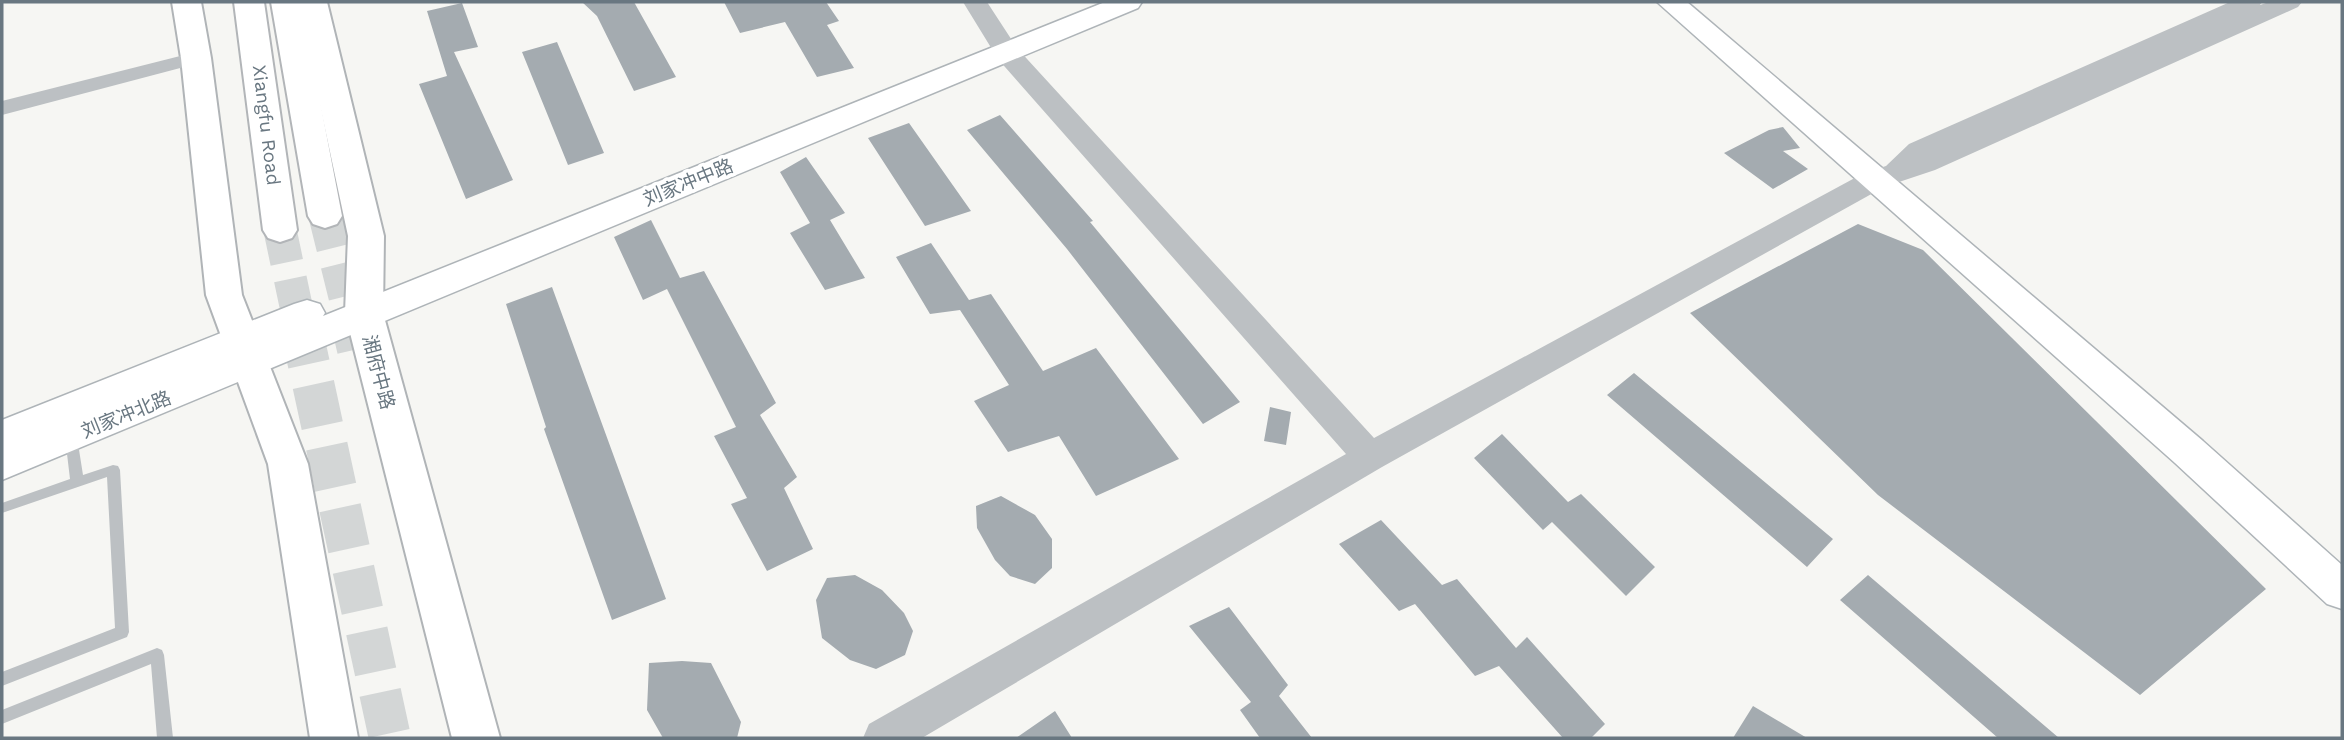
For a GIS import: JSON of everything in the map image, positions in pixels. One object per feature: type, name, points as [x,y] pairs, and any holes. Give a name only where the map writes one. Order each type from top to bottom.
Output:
[{"type":"main road","points":[[186,2],[196,58],[224,295],[288,464],[334,738]]},
{"type":"main road","name":"刘家冲中路","points":[[1004,48],[1096,2]]},
{"type":"main road","name":"刘家冲中路","points":[[244,351],[1004,48],[1128,2]]},
{"type":"main road","points":[[1671,2],[2213,443],[2342,557]]},
{"type":"main road","points":[[1697,2],[2342,590]]},
{"type":"main road","name":"Xiangfu Road","points":[[295,5],[325,216]]},
{"type":"main road","name":"湘府中路","points":[[295,5],[366,236],[364,302],[476,738]]},
{"type":"main road","name":"Xiangfu Road","points":[[252,11],[280,230]]},
{"type":"main road","name":"刘家冲北路","points":[[2,436],[244,351]]},
{"type":"main road","name":"刘家冲北路","points":[[2,464],[71,436],[244,351]]},
{"type":"street","points":[[975,2],[1004,48],[1370,457]]},
{"type":"street","points":[[884,738],[1370,457],[1885,176],[1919,150],[2250,2]]},
{"type":"street","points":[[1885,176],[1925,163],[2289,2]]},
{"type":"street","points":[[2,108],[196,58]]},
{"type":"lane","points":[[71,436],[76,482]]},
{"type":"lane","points":[[2,508],[113,470],[122,632],[2,679]]},
{"type":"lane","points":[[2,718],[157,655],[165,738]]},
{"type":"building","points":[[582,2],[634,2],[676,77],[634,91],[597,16]]},
{"type":"building","points":[[724,2],[826,2],[839,21],[827,25],[854,68],[817,77],[785,22],[740,33]]},
{"type":"building","points":[[462,3],[478,47],[454,52],[513,180],[466,199],[419,84],[447,76],[427,11]]},
{"type":"building","points":[[557,42],[604,153],[568,165],[522,52]]},
{"type":"building","points":[[1000,115],[1093,221],[1090,222],[1240,402],[1203,424],[1067,249],[967,130]]},
{"type":"building","points":[[909,123],[971,211],[925,226],[868,138]]},
{"type":"building","points":[[1783,127],[1800,148],[1783,151],[1808,169],[1773,189],[1724,153],[1769,130]]},
{"type":"building","points":[[806,157],[845,213],[830,220],[865,278],[825,290],[790,233],[810,223],[780,172]]},
{"type":"building","points":[[651,220],[680,278],[704,271],[776,403],[760,415],[797,477],[784,488],[813,549],[767,571],[731,504],[747,498],[714,436],[736,427],[667,289],[643,300],[614,237]]},
{"type":"building","points":[[1858,224],[1923,250],[2266,589],[2140,695],[1878,495],[1690,313]]},
{"type":"building","points":[[931,243],[969,300],[991,294],[1043,371],[1096,348],[1179,459],[1096,496],[1059,436],[1008,452],[974,401],[1009,385],[960,310],[930,314],[896,257]]},
{"type":"building","points":[[552,287],[666,599],[612,620],[544,429],[546,427],[506,304]]},
{"type":"building","points":[[1634,373],[1833,539],[1807,567],[1607,395]]},
{"type":"building","points":[[1270,407],[1291,412],[1286,445],[1264,441]]},
{"type":"building","points":[[1502,434],[1568,502],[1581,494],[1655,567],[1626,596],[1552,522],[1543,530],[1474,458]]},
{"type":"building","points":[[1001,496],[1035,515],[1052,539],[1052,568],[1035,584],[1010,576],[995,560],[977,528],[976,506]]},
{"type":"building","points":[[1381,520],[1442,585],[1457,579],[1516,648],[1527,637],[1605,724],[1591,738],[1563,738],[1499,666],[1475,676],[1415,604],[1399,611],[1339,544]]},
{"type":"building","points":[[855,575],[882,590],[904,613],[913,631],[905,655],[876,669],[850,660],[822,638],[816,600],[827,578]]},
{"type":"building","points":[[1868,575],[2059,738],[1998,738],[1840,600]]},
{"type":"building","points":[[1229,607],[1288,685],[1279,696],[1312,738],[1260,738],[1240,710],[1251,702],[1189,626]]},
{"type":"building","points":[[649,663],[711,663],[741,722],[737,738],[663,738],[647,710]]},
{"type":"building","points":[[1753,706],[1807,738],[1733,738]]},
{"type":"building","points":[[1055,711],[1072,738],[1016,738]]},
{"type":"tunnel","points":[[325,216],[352,325]]},
{"type":"tunnel","points":[[280,230],[300,325]]},
{"type":"tunnel","points":[[300,323],[390,738]]},
{"type":"tunnel","points":[[352,323],[358,349]]}]
